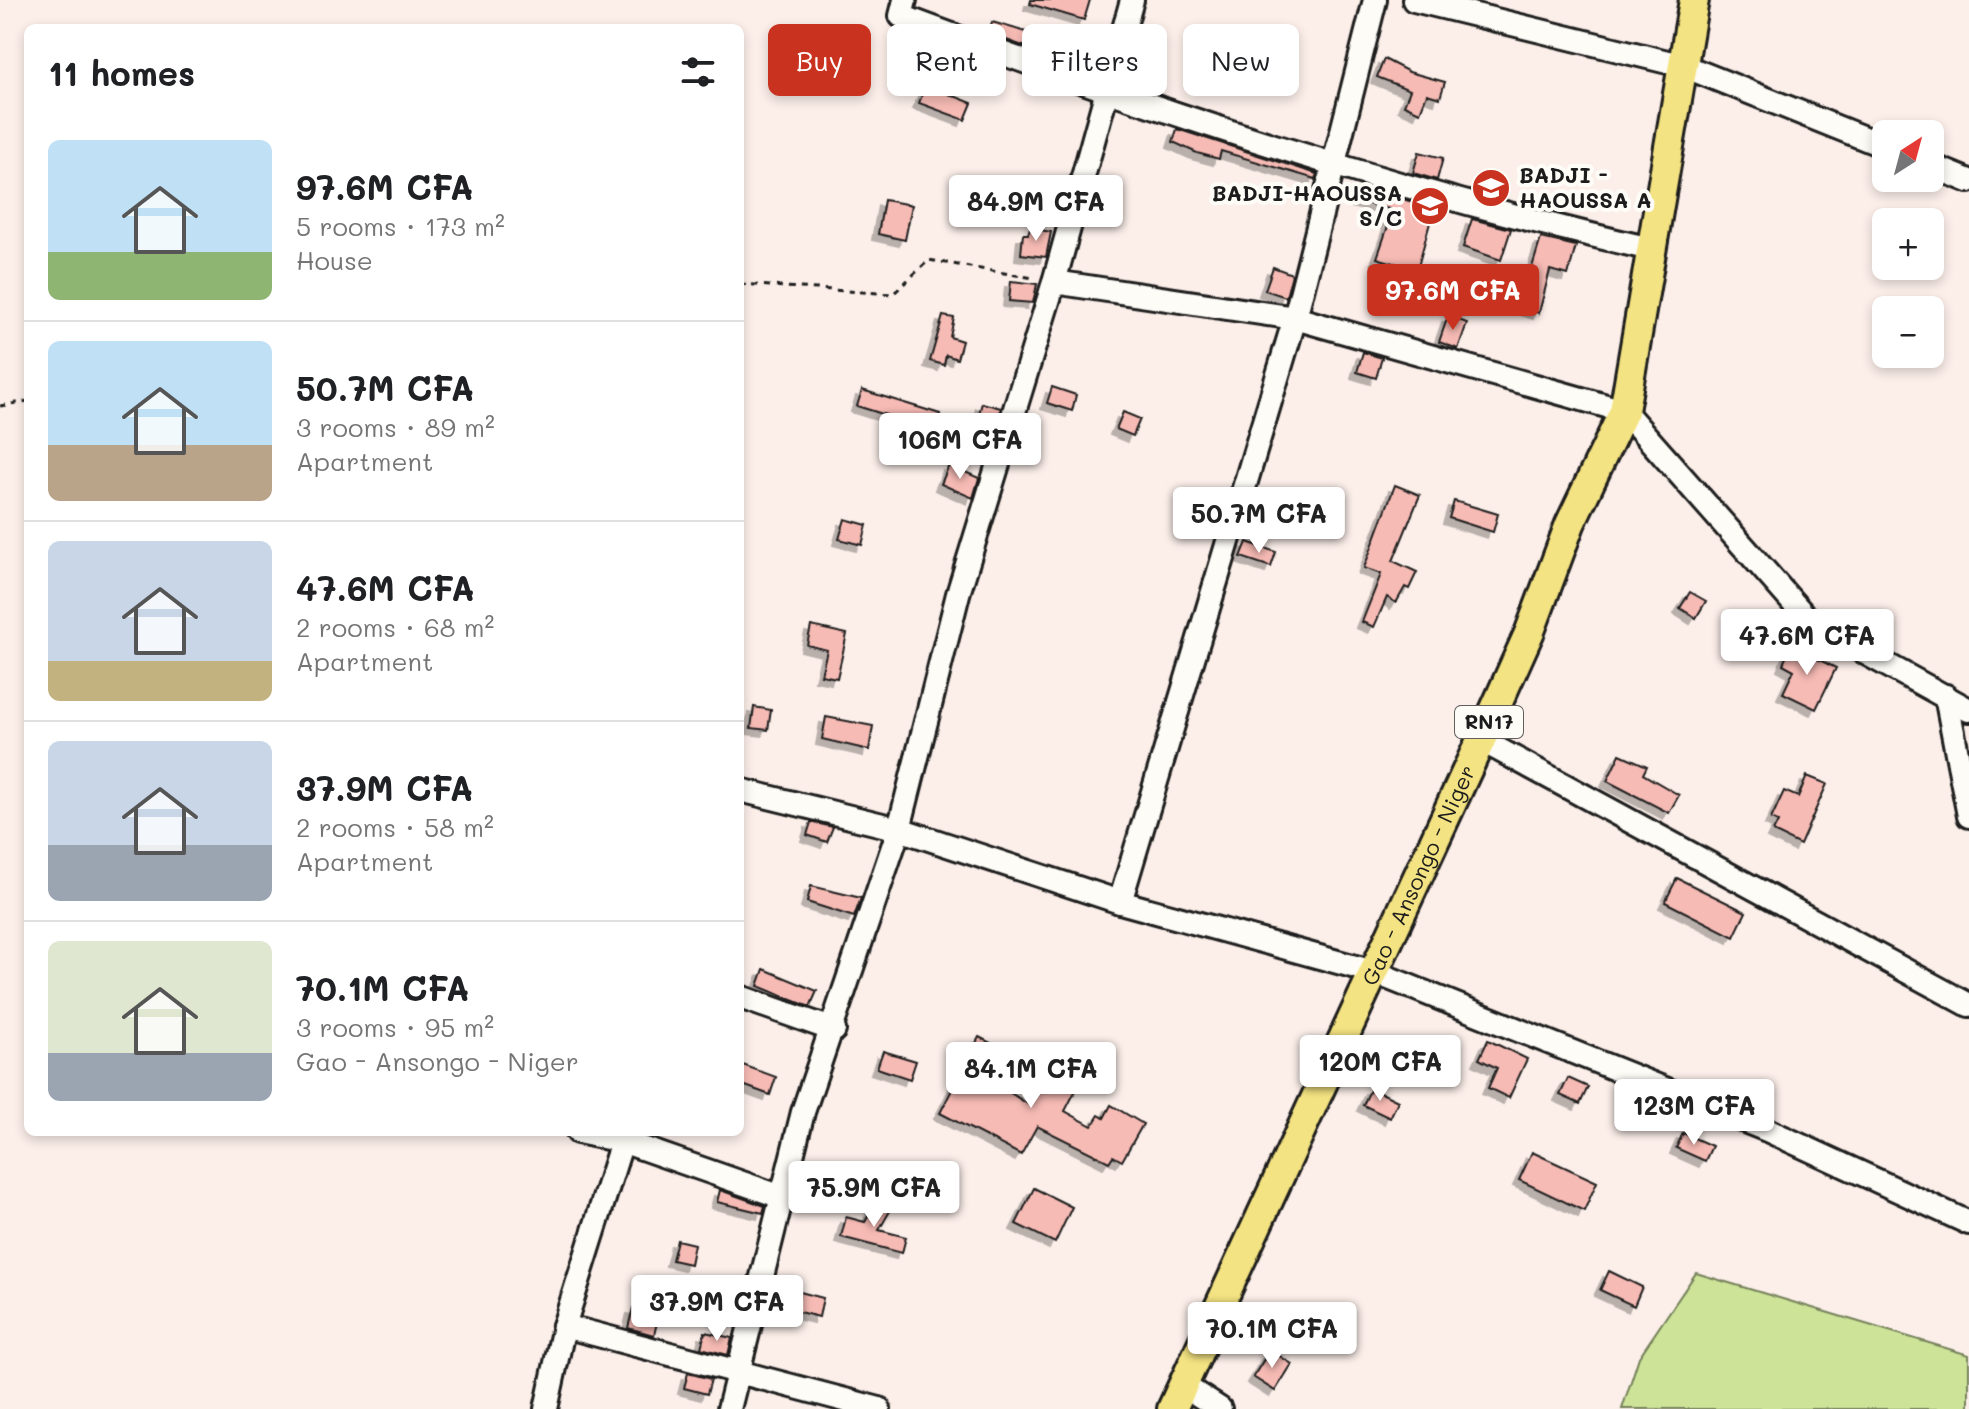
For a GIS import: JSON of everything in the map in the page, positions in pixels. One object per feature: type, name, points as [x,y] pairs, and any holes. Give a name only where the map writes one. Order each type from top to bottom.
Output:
[{"type":"main road","name":"Gao - Ansongo - Niger","points":[[1178,1397],[1481,740],[1530,631],[1570,524],[1624,411],[1694,0]]},
{"type":"street","points":[[905,0],[901,16],[1022,61]]},
{"type":"street","points":[[1125,24],[1132,0]]},
{"type":"street","points":[[1120,902],[1295,318],[1375,0]]},
{"type":"street","points":[[1414,0],[1684,66],[1872,141]]},
{"type":"street","points":[[729,1409],[803,1112],[834,1030],[899,829],[958,594],[1054,282],[1103,96]]},
{"type":"street","points":[[1119,96],[1335,167],[1506,217],[1651,249]]},
{"type":"street","points":[[1944,171],[1969,181]]},
{"type":"street","points":[[1054,282],[1295,318],[1624,411],[1811,623],[1969,710]]},
{"type":"street","points":[[1946,696],[1969,816]]},
{"type":"street","points":[[1481,740],[1969,1005]]},
{"type":"street","points":[[744,791],[899,829],[1120,902],[1374,972],[1767,1130],[1969,1223]]},
{"type":"street","points":[[744,998],[834,1030]]},
{"type":"street","points":[[546,1409],[564,1326],[623,1137],[782,1197]]},
{"type":"street","points":[[564,1326],[879,1409]]},
{"type":"street","points":[[1178,1397],[1220,1409]]},
{"type":"path","points":[[744,284],[893,294],[929,260],[1054,282]]},
{"type":"path","points":[[0,406],[24,402]]},
{"type":"green space","points":[[1696,1273],[1969,1355],[1969,1409],[1622,1409],[1639,1357]]},
{"type":"building","points":[[1031,0],[1090,0],[1084,20],[1030,4]]},
{"type":"building","points":[[1006,26],[1022,31],[1022,46],[1006,40]]},
{"type":"building","points":[[1384,59],[1409,72],[1445,82],[1440,98],[1427,94],[1420,112],[1404,105],[1410,90],[1377,77]]},
{"type":"building","points":[[922,96],[954,96],[972,103],[965,120],[919,103]]},
{"type":"building","points":[[1177,129],[1317,174],[1315,179],[1221,151],[1219,159],[1197,153],[1173,142]]},
{"type":"building","points":[[1419,152],[1443,158],[1437,180],[1413,173]]},
{"type":"building","points":[[1360,187],[1434,208],[1417,270],[1377,258],[1389,223],[1386,222],[1389,209],[1357,201]]},
{"type":"building","points":[[884,200],[912,205],[905,240],[878,234]]},
{"type":"building","points":[[1472,219],[1511,229],[1501,260],[1463,247]]},
{"type":"building","points":[[1030,228],[1051,232],[1046,257],[1021,254],[1023,234],[1028,234]]},
{"type":"building","points":[[1541,238],[1576,246],[1568,275],[1550,270],[1539,313],[1520,307]]},
{"type":"building","points":[[1273,267],[1292,274],[1286,297],[1265,290]]},
{"type":"building","points":[[1411,272],[1447,285],[1439,307],[1403,294]]},
{"type":"building","points":[[1011,281],[1037,284],[1033,303],[1009,301]]},
{"type":"building","points":[[943,316],[954,318],[950,337],[962,341],[957,359],[946,355],[944,365],[930,361]]},
{"type":"building","points":[[1448,316],[1467,323],[1458,349],[1439,342]]},
{"type":"building","points":[[1363,352],[1382,358],[1376,378],[1357,372]]},
{"type":"building","points":[[1052,387],[1076,395],[1072,411],[1047,403]]},
{"type":"building","points":[[862,390],[940,414],[934,430],[857,406]]},
{"type":"building","points":[[982,403],[1001,408],[995,425],[977,420]]},
{"type":"building","points":[[1123,412],[1140,419],[1133,436],[1116,429]]},
{"type":"building","points":[[949,465],[979,478],[973,498],[941,484]]},
{"type":"building","points":[[1395,485],[1420,495],[1393,561],[1417,572],[1409,589],[1405,587],[1396,603],[1387,597],[1374,627],[1362,622],[1381,574],[1364,568]]},
{"type":"building","points":[[1454,501],[1498,514],[1493,532],[1449,518]]},
{"type":"building","points":[[845,519],[867,525],[862,545],[839,539]]},
{"type":"building","points":[[1247,542],[1276,552],[1271,567],[1241,557]]},
{"type":"building","points":[[1690,592],[1706,601],[1696,618],[1680,608]]},
{"type":"building","points":[[811,626],[847,634],[837,678],[821,675],[827,650],[807,645]]},
{"type":"building","points":[[1791,646],[1836,668],[1816,709],[1783,693],[1794,670],[1783,664]]},
{"type":"building","points":[[754,707],[771,710],[768,730],[751,728]]},
{"type":"building","points":[[826,717],[873,726],[869,750],[822,739]]},
{"type":"building","points":[[1620,754],[1647,766],[1643,774],[1679,795],[1669,813],[1607,781]]},
{"type":"building","points":[[1807,776],[1827,784],[1800,845],[1773,832],[1778,822],[1771,819],[1784,791],[1798,797]]},
{"type":"building","points":[[811,822],[833,827],[827,842],[807,835]]},
{"type":"building","points":[[1677,878],[1746,912],[1734,937],[1665,902]]},
{"type":"building","points":[[811,886],[861,898],[854,917],[807,902]]},
{"type":"building","points":[[764,969],[817,991],[810,1007],[758,986]]},
{"type":"building","points":[[979,1037],[1008,1052],[993,1082],[1028,1104],[1047,1068],[1079,1084],[1065,1111],[1092,1126],[1099,1115],[1104,1118],[1111,1105],[1143,1124],[1122,1161],[1113,1156],[1109,1162],[1037,1126],[1021,1155],[940,1113]]},
{"type":"building","points":[[1488,1040],[1527,1059],[1509,1098],[1488,1088],[1497,1068],[1479,1059]]},
{"type":"building","points":[[883,1051],[916,1061],[910,1079],[877,1068]]},
{"type":"building","points":[[744,1065],[776,1077],[770,1095],[744,1085]]},
{"type":"building","points":[[1568,1078],[1588,1087],[1580,1104],[1560,1095]]},
{"type":"building","points":[[1371,1088],[1398,1101],[1390,1118],[1363,1105]]},
{"type":"building","points":[[1683,1133],[1712,1146],[1705,1161],[1676,1148]]},
{"type":"building","points":[[1532,1152],[1597,1182],[1584,1211],[1519,1180]]},
{"type":"building","points":[[1034,1188],[1072,1207],[1055,1243],[1016,1224]]},
{"type":"building","points":[[720,1190],[765,1206],[763,1213],[717,1202]]},
{"type":"building","points":[[880,1196],[894,1204],[879,1230],[906,1237],[902,1253],[841,1237],[846,1217],[865,1222]]},
{"type":"building","points":[[677,1240],[694,1244],[690,1264],[672,1260]]},
{"type":"building","points":[[1609,1271],[1642,1287],[1634,1306],[1600,1290]]},
{"type":"building","points":[[800,1292],[823,1298],[819,1317],[795,1311]]},
{"type":"building","points":[[633,1308],[659,1314],[654,1335],[628,1328]]},
{"type":"building","points":[[705,1332],[732,1338],[728,1355],[701,1348]]},
{"type":"building","points":[[1270,1350],[1292,1364],[1275,1391],[1253,1377]]},
{"type":"building","points":[[688,1373],[711,1379],[707,1394],[684,1388]]},
{"type":"place","name":"BADJI - HAOUSSA A","points":[[1491,188]]},
{"type":"place","name":"BADJI-HAOUSSA S/C","points":[[1430,206]]}]
